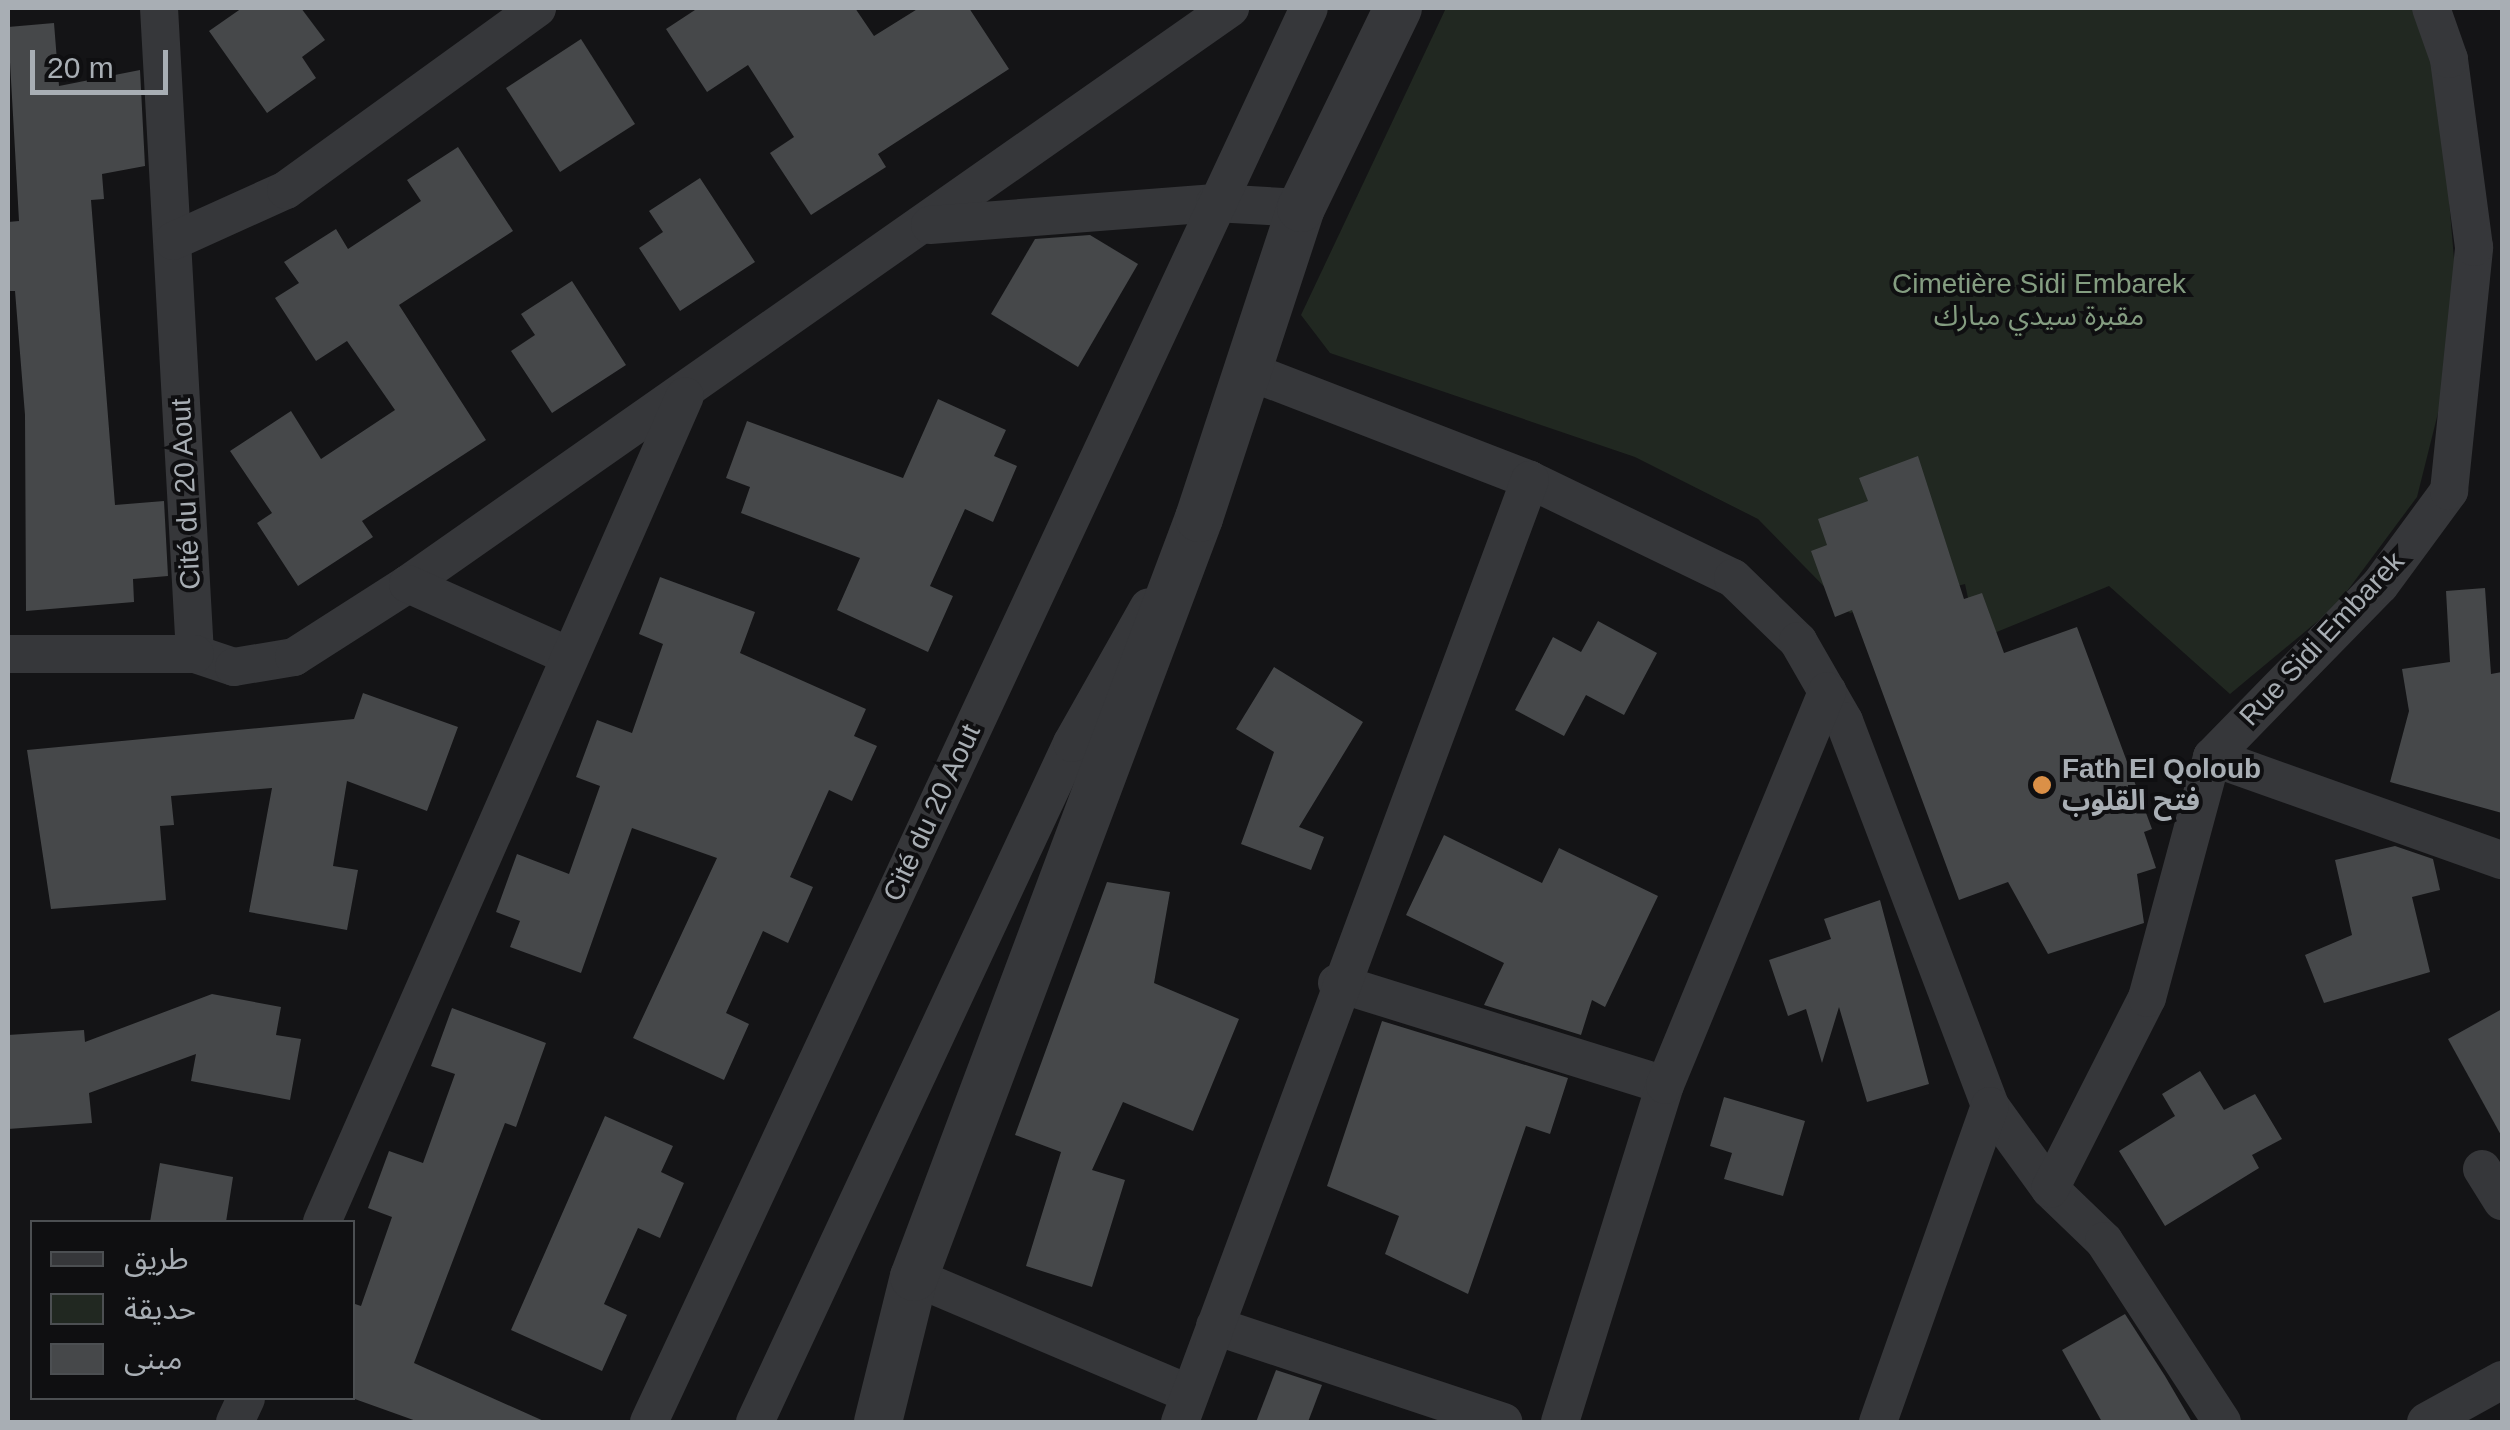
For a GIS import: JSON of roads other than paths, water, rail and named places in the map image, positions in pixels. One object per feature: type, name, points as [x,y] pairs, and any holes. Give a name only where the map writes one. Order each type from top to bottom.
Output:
[{"type":"street","name":"Cité du 20 Aout","points":[[159,8],[195,654]]},
{"type":"street","points":[[173,241],[286,190],[537,8]]},
{"type":"street","points":[[8,654],[195,654],[234,667],[294,657],[686,394],[1230,8]]},
{"type":"street","name":"Cité du 20 Aout","points":[[649,1422],[1214,203],[1309,8]]},
{"type":"street","points":[[878,1422],[914,1277],[1199,518],[1301,208],[1398,8]]},
{"type":"street","name":"Rue Sidi Embarek","points":[[2050,1189],[2147,998],[2212,757],[2380,585],[2449,492],[2488,246],[2450,59],[2431,8]]},
{"type":"street","points":[[928,225],[1214,203],[1301,208]]},
{"type":"street","points":[[1248,371],[1530,480],[1733,578],[1798,640],[1827,691],[1990,1106],[2050,1189],[2104,1241],[2222,1422]]},
{"type":"street","points":[[323,1220],[686,394]]},
{"type":"street","points":[[914,1277],[1183,1408],[1337,983],[1530,480]]},
{"type":"street","points":[[755,1422],[1072,743],[1199,518]]},
{"type":"street","points":[[408,584],[569,656]]},
{"type":"street","points":[[1560,1422],[1665,1085],[1827,691]]},
{"type":"street","points":[[2212,757],[2502,860]]},
{"type":"street","points":[[1337,983],[1665,1085]]},
{"type":"street","points":[[1878,1422],[1990,1106]]},
{"type":"street","points":[[2482,1169],[2502,1202]]},
{"type":"street","points":[[1215,1326],[1503,1422]]},
{"type":"street","points":[[2426,1422],[2502,1380]]},
{"type":"place","name":"Fath El Qoloub فتح القلوب","points":[[2042,785]]},
{"type":"park label","name":"Cimetière Sidi Embarek مقبرة سيدي مبارك","points":[[2039,300]]}]
